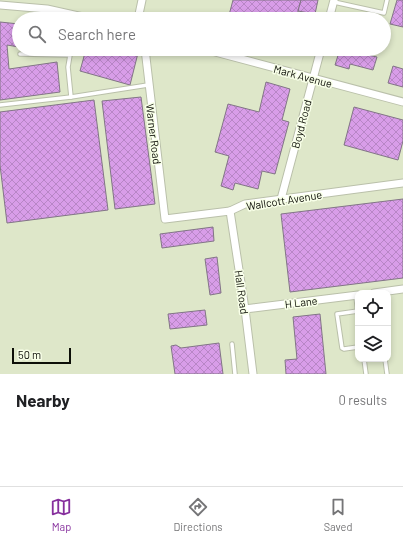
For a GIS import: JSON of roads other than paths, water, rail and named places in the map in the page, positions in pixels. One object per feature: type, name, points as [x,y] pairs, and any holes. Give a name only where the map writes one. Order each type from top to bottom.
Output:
[{"type":"street","points":[[139,12],[142,0]]},
{"type":"street","points":[[331,12],[334,1]]},
{"type":"street","points":[[0,5],[46,9],[58,12]]},
{"type":"street","name":"Warner Road","points":[[146,56],[165,219]]},
{"type":"street","name":"Mark Avenue","points":[[230,56],[403,102]]},
{"type":"street","name":"Boyd Road","points":[[281,199],[319,56]]},
{"type":"street","name":"Wallcott Avenue","points":[[165,219],[230,211],[245,204],[403,183]]},
{"type":"street","name":"Hall Road","points":[[230,211],[253,374]]},
{"type":"street","points":[[391,291],[403,289]]},
{"type":"street","name":"H Lane","points":[[245,309],[355,296]]},
{"type":"lane","points":[[334,1],[384,12],[387,0]]},
{"type":"lane","points":[[69,56],[68,67],[71,97]]},
{"type":"lane","points":[[0,105],[71,97],[148,85]]},
{"type":"lane","points":[[355,311],[337,314],[342,347],[344,349],[355,347]]},
{"type":"lane","points":[[232,344],[236,374]]},
{"type":"lane","points":[[364,362],[366,374]]},
{"type":"lane","points":[[386,362],[388,374]]}]
